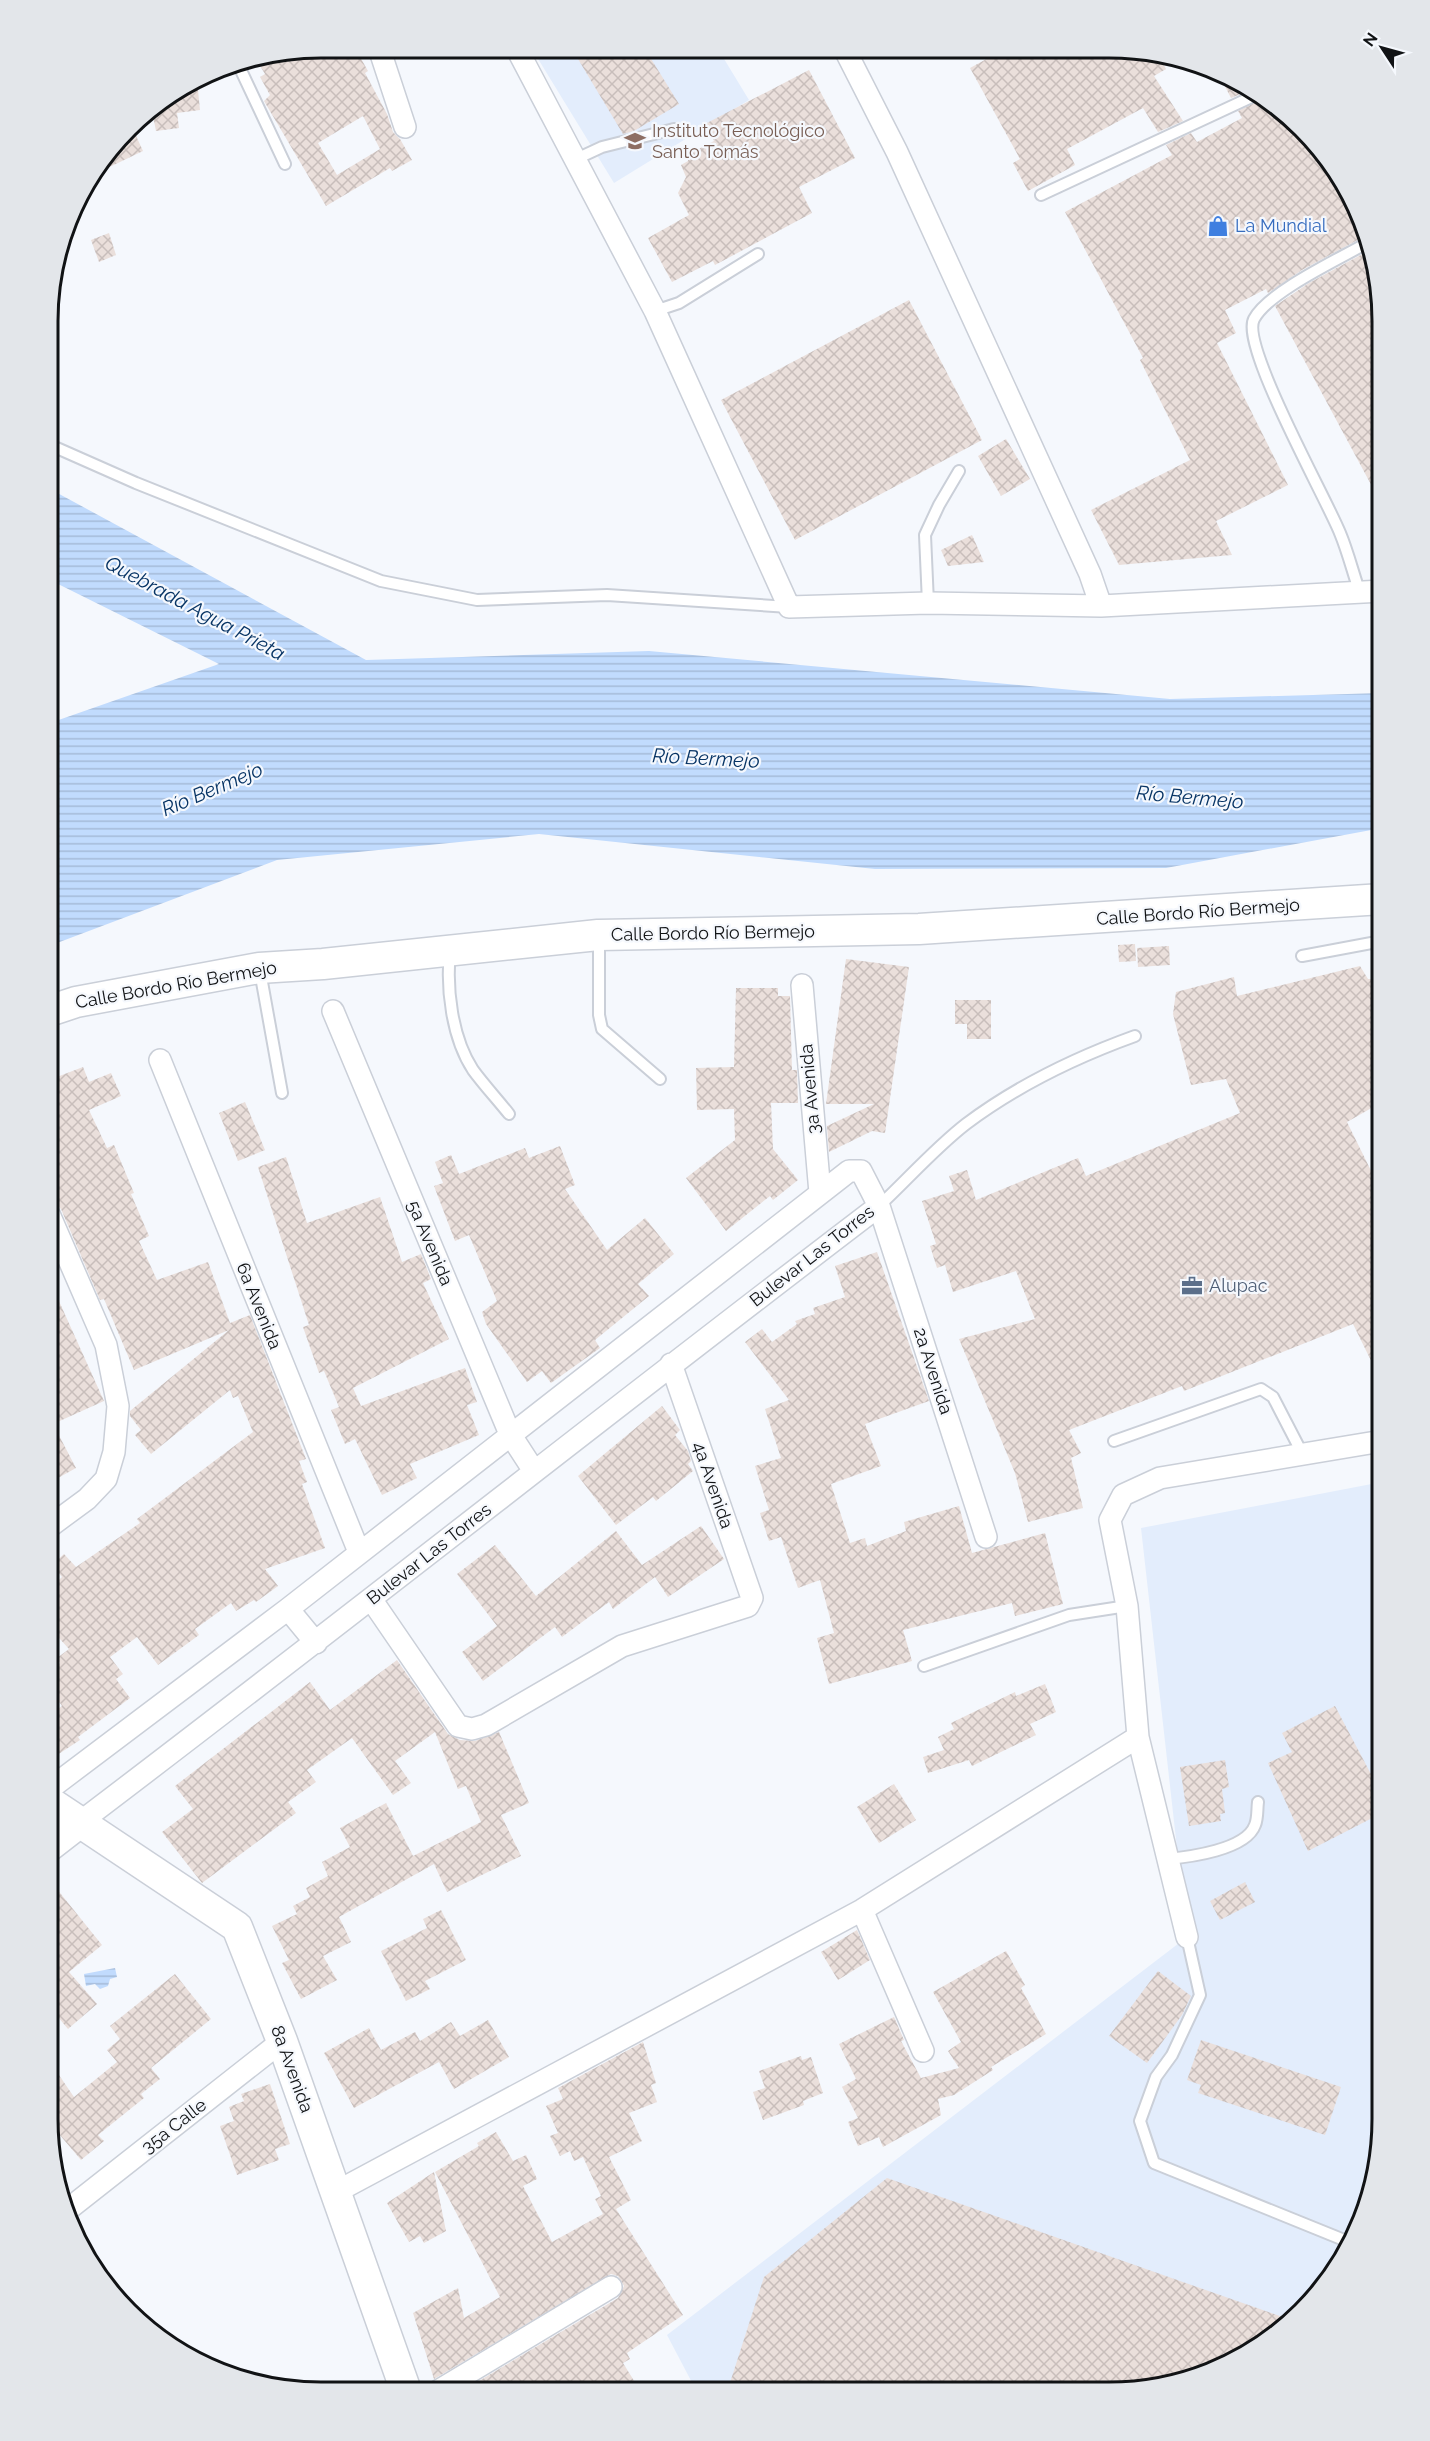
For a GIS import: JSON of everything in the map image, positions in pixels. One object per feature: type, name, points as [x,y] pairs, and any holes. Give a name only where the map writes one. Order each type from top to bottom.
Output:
[{"type":"main road","name":"Calle Bordo Río Bermejo","points":[[58,1008],[76,1002],[259,968],[598,935],[919,929],[1372,901]]},
{"type":"main road","name":"8a Avenida","points":[[58,1808],[237,1927],[282,2041],[403,2382]]},
{"type":"main road","name":"Bulevar Las Torres","points":[[58,1839],[79,1823]]},
{"type":"street","points":[[382,58],[405,127]]},
{"type":"street","points":[[522,58],[655,311],[789,607],[928,603],[1101,606],[1372,592]]},
{"type":"street","points":[[849,58],[897,152],[1090,574],[1101,606]]},
{"type":"street","name":"3a Avenida","points":[[802,985],[820,1193]]},
{"type":"street","name":"5a Avenida","points":[[333,1011],[510,1434],[534,1471]]},
{"type":"street","name":"6a Avenida","points":[[160,1060],[359,1552]]},
{"type":"street","name":"Bulevar Las Torres","points":[[58,1782],[288,1608],[820,1193],[849,1171],[861,1171],[879,1206],[671,1364],[316,1643],[79,1823]]},
{"type":"street","name":"2a Avenida","points":[[879,1206],[986,1537]]},
{"type":"street","points":[[58,1235],[106,1345],[118,1406],[114,1452],[106,1479],[87,1499],[58,1520]]},
{"type":"street","name":"4a Avenida","points":[[371,1599],[458,1726],[472,1730],[486,1725],[622,1646],[748,1606],[752,1598],[671,1364]]},
{"type":"street","points":[[1187,1936],[1138,1737],[1127,1606],[1110,1520],[1123,1495],[1160,1478],[1372,1443]]},
{"type":"street","points":[[288,1608],[316,1643]]},
{"type":"street","points":[[336,2192],[862,1910],[1138,1737]]},
{"type":"street","points":[[862,1910],[924,2051]]},
{"type":"street","name":"35a Calle","points":[[73,2206],[282,2041]]},
{"type":"street","points":[[453,2382],[611,2287]]},
{"type":"lane","points":[[241,71],[285,164]]},
{"type":"lane","points":[[1041,195],[1248,99]]},
{"type":"lane","points":[[574,160],[602,147],[674,129]]},
{"type":"lane","points":[[1360,594],[1340,533],[1263,369],[1253,336],[1252,321],[1265,302],[1361,246]]},
{"type":"lane","points":[[655,311],[680,303],[758,254]]},
{"type":"lane","points":[[58,449],[136,483],[381,580],[477,600],[607,595],[789,607]]},
{"type":"lane","points":[[928,603],[925,535],[939,504],[959,471]]},
{"type":"lane","points":[[598,935],[599,1015],[602,1029],[660,1078]]},
{"type":"lane","points":[[1302,957],[1372,942]]},
{"type":"lane","points":[[450,951],[447,979],[458,1033],[472,1068],[509,1114]]},
{"type":"lane","points":[[259,968],[282,1093]]},
{"type":"lane","points":[[879,1206],[964,1126],[1007,1095],[1080,1056],[1135,1036]]},
{"type":"lane","points":[[1114,1441],[1261,1389],[1273,1397],[1303,1455]]},
{"type":"lane","points":[[924,1666],[1069,1616],[1127,1606]]},
{"type":"lane","points":[[1167,1859],[1197,1856],[1242,1839],[1255,1827],[1258,1802]]},
{"type":"lane","points":[[1187,1936],[1200,1995],[1172,2055],[1156,2077],[1140,2121],[1154,2163],[1342,2239]]},
{"type":"shaded area","name":"Instituto Tecnológico Santo Tomás","points":[[538,58],[723,58],[749,100],[614,183]]},
{"type":"shaded area","points":[[1372,1484],[1372,2120],[1363,2188],[1344,2236],[1317,2280],[1295,2306],[1269,2328],[1209,2363],[1177,2374],[1126,2382],[692,2382],[667,2335],[1187,1937],[1141,1528]]},
{"type":"water","points":[[58,493],[366,660],[649,651],[1170,699],[1372,693],[1372,830],[1166,868],[875,869],[539,834],[277,860],[58,943],[58,720],[219,664],[58,584]]},
{"type":"water","points":[[115,1968],[117,1977],[110,1979],[108,1986],[100,1989],[95,1984],[86,1986],[84,1974]]},
{"type":"building","points":[[361,58],[368,71],[365,73],[387,114],[393,132],[400,139],[412,160],[392,171],[390,168],[326,206],[264,101],[270,95],[260,77],[265,74],[260,66],[304,59]],"holes":[[[363,116],[380,149],[337,175],[318,143]]]},
{"type":"building","points":[[577,58],[651,58],[679,104],[634,131],[623,134]]},
{"type":"building","points":[[988,58],[1109,58],[1164,65],[1166,69],[1154,76],[1183,121],[1158,132],[1143,108],[1067,149],[1075,165],[1028,191],[1013,163],[1020,159],[970,68]]},
{"type":"building","points":[[809,70],[855,158],[799,187],[812,213],[715,265],[713,261],[672,282],[648,238],[689,215],[678,193],[686,177],[681,165],[688,161],[687,155],[714,141],[705,124]]},
{"type":"building","points":[[1225,86],[1240,94],[1231,98]]},
{"type":"building","points":[[197,90],[200,110],[177,113],[179,128],[156,131],[154,119]]},
{"type":"building","name":"La Mundial","points":[[1255,103],[1295,135],[1327,175],[1352,221],[1359,239],[1302,270],[1268,293],[1266,289],[1225,310],[1236,333],[1217,343],[1288,485],[1216,521],[1232,555],[1119,565],[1091,510],[1190,460],[1140,360],[1143,358],[1065,212],[1172,155],[1166,145],[1191,133],[1197,142],[1242,118],[1238,111]]},
{"type":"building","points":[[135,135],[143,151],[108,168]]},
{"type":"building","points":[[109,233],[116,255],[99,262],[91,240]]},
{"type":"building","points":[[1363,254],[1372,321],[1372,486],[1275,306],[1309,283]]},
{"type":"building","points":[[909,300],[982,440],[795,540],[721,400]]},
{"type":"building","points":[[1006,439],[1030,479],[1001,496],[978,456]]},
{"type":"building","points":[[972,535],[984,562],[948,566],[941,550]]},
{"type":"building","points":[[1135,944],[1136,961],[1119,962],[1118,945]]},
{"type":"building","points":[[1169,946],[1170,965],[1138,967],[1137,948]]},
{"type":"building","points":[[846,959],[909,967],[885,1133],[872,1131],[829,1152],[827,1126],[874,1104],[826,1104]]},
{"type":"building","points":[[1360,966],[1368,979],[1372,979],[1372,1108],[1347,1122],[1372,1173],[1372,1363],[1353,1324],[1184,1391],[1182,1386],[1069,1430],[1081,1453],[1071,1458],[1083,1508],[1028,1522],[1015,1473],[959,1339],[1035,1319],[1016,1271],[953,1292],[945,1265],[937,1268],[930,1246],[936,1244],[922,1201],[954,1191],[949,1176],[967,1170],[976,1200],[1078,1158],[1086,1176],[1240,1113],[1226,1079],[1191,1085],[1173,1014],[1176,992],[1234,977],[1237,996]]},
{"type":"building","points":[[736,988],[778,988],[778,996],[790,996],[792,1070],[797,1070],[798,1103],[771,1103],[773,1149],[798,1180],[773,1200],[770,1196],[726,1231],[686,1178],[735,1140],[734,1109],[697,1110],[696,1068],[734,1067]]},
{"type":"building","points":[[955,1000],[991,1000],[991,1039],[967,1039],[967,1024],[955,1024]]},
{"type":"building","points":[[83,1067],[89,1082],[111,1073],[121,1096],[89,1110],[107,1148],[114,1145],[134,1193],[131,1194],[149,1236],[139,1241],[157,1280],[208,1262],[230,1323],[250,1315],[306,1459],[299,1461],[307,1482],[302,1484],[325,1548],[265,1569],[278,1586],[256,1602],[254,1600],[236,1611],[231,1603],[195,1629],[199,1635],[158,1665],[137,1637],[110,1657],[123,1674],[116,1679],[130,1698],[78,1737],[80,1740],[58,1754],[58,1709],[62,1706],[58,1700],[58,1664],[60,1663],[58,1657],[69,1649],[58,1637],[58,1581],[62,1577],[58,1572],[58,1560],[64,1554],[76,1567],[140,1523],[137,1519],[253,1432],[238,1396],[233,1398],[230,1390],[151,1454],[135,1435],[141,1430],[130,1416],[130,1411],[229,1330],[134,1370],[104,1299],[100,1300],[58,1206],[58,1077]]},
{"type":"building","points":[[245,1102],[265,1150],[238,1161],[219,1113]]},
{"type":"building","points":[[560,1146],[575,1185],[565,1189],[607,1250],[645,1218],[674,1254],[638,1284],[649,1296],[595,1340],[600,1348],[551,1383],[542,1371],[527,1382],[486,1324],[482,1312],[497,1301],[469,1235],[455,1241],[434,1186],[443,1183],[435,1162],[451,1155],[459,1174],[525,1148],[529,1158]]},
{"type":"building","points":[[286,1157],[307,1223],[380,1197],[402,1262],[421,1254],[431,1279],[423,1283],[449,1339],[353,1388],[361,1406],[465,1368],[477,1402],[467,1405],[479,1435],[410,1464],[417,1478],[382,1495],[355,1439],[345,1444],[331,1410],[339,1407],[324,1371],[319,1373],[303,1327],[309,1325],[258,1167]]},
{"type":"building","points":[[877,1252],[929,1401],[865,1424],[881,1466],[831,1484],[850,1543],[865,1538],[867,1546],[906,1531],[904,1522],[959,1506],[972,1553],[1045,1533],[1063,1604],[1015,1616],[1012,1603],[903,1630],[912,1661],[829,1684],[817,1638],[834,1633],[820,1580],[798,1588],[781,1537],[769,1541],[760,1513],[769,1510],[755,1466],[781,1458],[765,1409],[789,1400],[745,1342],[762,1329],[772,1342],[797,1324],[795,1321],[815,1314],[813,1308],[845,1297],[835,1266]]},
{"type":"building","points":[[58,1299],[104,1401],[58,1422]]},
{"type":"building","points":[[662,1406],[680,1430],[675,1435],[688,1451],[691,1461],[688,1464],[693,1471],[656,1501],[653,1497],[616,1525],[578,1476]]},
{"type":"building","points":[[58,1434],[76,1468],[58,1478]]},
{"type":"building","points":[[701,1526],[724,1559],[668,1597],[655,1577],[613,1609],[609,1602],[562,1637],[555,1627],[483,1681],[462,1652],[497,1626],[457,1574],[495,1545],[536,1596],[616,1531],[642,1565]]},
{"type":"building","points":[[397,1660],[448,1734],[460,1740],[475,1741],[499,1732],[529,1803],[501,1815],[521,1856],[447,1892],[434,1864],[339,1917],[351,1942],[323,1956],[337,1980],[301,1999],[282,1963],[289,1960],[272,1926],[297,1914],[293,1906],[310,1897],[306,1888],[328,1876],[322,1862],[350,1847],[340,1828],[386,1803],[413,1856],[481,1822],[466,1786],[458,1789],[435,1732],[395,1761],[411,1783],[393,1795],[352,1738],[307,1770],[316,1782],[288,1802],[296,1813],[202,1883],[162,1832],[193,1809],[175,1786],[310,1682],[330,1710]]},
{"type":"building","points":[[1045,1684],[1056,1712],[1030,1724],[1036,1735],[972,1766],[969,1760],[928,1773],[923,1757],[944,1750],[938,1737],[954,1729],[951,1723],[1015,1692],[1016,1696]]},
{"type":"building","points":[[1335,1706],[1372,1776],[1372,1818],[1308,1851],[1268,1763],[1292,1752],[1282,1733]]},
{"type":"building","points":[[1225,1760],[1229,1787],[1222,1789],[1225,1813],[1220,1814],[1221,1821],[1189,1826],[1180,1767]]},
{"type":"building","points":[[894,1784],[916,1820],[879,1843],[857,1807]]},
{"type":"building","points":[[1245,1882],[1255,1902],[1220,1920],[1210,1901]]},
{"type":"building","points":[[58,1890],[102,1945],[69,1972],[97,2004],[68,2029],[58,2017]]},
{"type":"building","points":[[441,1910],[466,1960],[425,1981],[430,1989],[406,2001],[381,1951],[427,1928],[423,1919]]},
{"type":"building","points":[[857,1930],[870,1960],[838,1980],[821,1952]]},
{"type":"building","points":[[1006,1951],[1025,1985],[1021,1988],[1046,2034],[991,2067],[993,2070],[954,2095],[938,2099],[941,2115],[883,2147],[879,2137],[858,2146],[848,2122],[858,2118],[842,2087],[856,2079],[839,2044],[894,2017],[904,2040],[901,2041],[921,2078],[959,2068],[948,2051],[961,2042],[933,1992]]},
{"type":"building","points":[[1158,1971],[1191,1996],[1182,2015],[1147,2063],[1109,2036]]},
{"type":"building","points":[[175,1974],[211,2019],[151,2068],[160,2079],[141,2094],[144,2098],[98,2135],[104,2141],[81,2160],[59,2134],[58,2074],[74,2097],[117,2062],[107,2050],[120,2039],[110,2026]]},
{"type":"building","points":[[488,2020],[509,2057],[454,2089],[439,2062],[354,2108],[324,2053],[369,2028],[381,2050],[415,2032],[420,2041],[451,2022],[460,2036]]},
{"type":"building","points":[[1201,2040],[1341,2087],[1325,2135],[1198,2093],[1201,2085],[1187,2080]]},
{"type":"building","points":[[643,2042],[656,2083],[651,2085],[657,2102],[629,2113],[642,2141],[609,2157],[631,2200],[616,2209],[683,2315],[627,2353],[630,2359],[623,2363],[635,2382],[477,2382],[618,2298],[624,2286],[618,2276],[611,2274],[434,2379],[413,2313],[458,2288],[464,2318],[500,2297],[435,2172],[479,2146],[477,2143],[496,2132],[513,2161],[526,2155],[537,2179],[523,2186],[552,2242],[603,2214],[595,2199],[601,2196],[583,2157],[574,2161],[570,2151],[560,2156],[550,2136],[558,2133],[546,2106],[563,2099],[558,2088]]},
{"type":"building","points":[[801,2056],[802,2060],[811,2057],[823,2093],[803,2101],[804,2105],[763,2120],[753,2092],[765,2088],[759,2071]]},
{"type":"building","points":[[270,2084],[290,2144],[275,2149],[279,2160],[237,2175],[220,2126],[234,2121],[229,2107],[244,2101],[241,2094]]},
{"type":"building","points":[[434,2172],[446,2231],[424,2243],[420,2236],[409,2242],[387,2203]]},
{"type":"building","points":[[887,2178],[1282,2317],[1255,2338],[1209,2363],[1177,2374],[1143,2380],[1126,2382],[730,2382],[764,2277]]},
{"type":"place","name":"Instituto Tecnológico Santo Tomás","points":[[635,141]]},
{"type":"place","name":"La Mundial","points":[[1218,226]]},
{"type":"place","name":"Alupac","points":[[1192,1286]]},
{"type":"water label","name":"Quebrada Agua Prieta","points":[[195,608]]},
{"type":"water label","name":"Río Bermejo","points":[[706,758]]},
{"type":"water label","name":"Río Bermejo","points":[[212,789]]},
{"type":"water label","name":"Río Bermejo","points":[[1190,797]]}]
